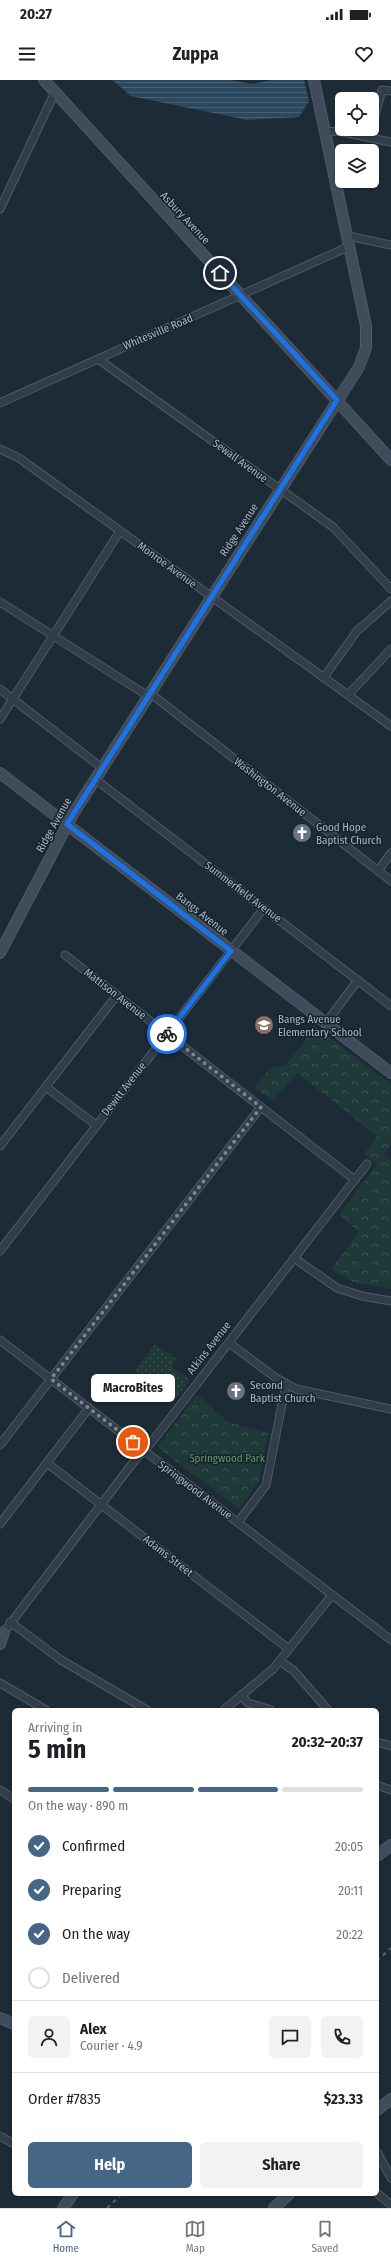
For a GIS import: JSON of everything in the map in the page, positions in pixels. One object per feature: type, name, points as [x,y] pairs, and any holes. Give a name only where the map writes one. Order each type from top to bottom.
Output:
[{"type":"street","name":"Asbury Avenue","points":[[44,80],[391,460]]},
{"type":"street","name":"Ridge Avenue","points":[[0,953],[67,824],[211,596],[359,367],[367,342],[366,326],[315,85]]},
{"type":"street","points":[[379,101],[382,90],[391,90]]},
{"type":"street","points":[[0,209],[55,92]]},
{"type":"street","points":[[325,132],[338,131],[391,142]]},
{"type":"street","points":[[349,241],[391,245]]},
{"type":"street","name":"Whitesville Road","points":[[0,403],[241,296],[316,261],[349,241]]},
{"type":"street","name":"Sewall Avenue","points":[[98,359],[280,489],[340,534],[391,589]]},
{"type":"street","name":"Monroe Avenue","points":[[0,449],[19,458],[391,726]]},
{"type":"street","points":[[0,719],[120,531]]},
{"type":"street","points":[[324,677],[357,631],[391,601]]},
{"type":"street","name":"Washington Avenue","points":[[0,602],[149,694],[391,881]]},
{"type":"street","points":[[348,695],[391,649]]},
{"type":"street","points":[[0,690],[102,768]]},
{"type":"street","name":"Bangs Avenue","points":[[0,773],[391,1073]]},
{"type":"street","name":"Summerfield Avenue","points":[[95,779],[391,1006]]},
{"type":"street","points":[[378,871],[391,853]]},
{"type":"street","name":"Dewitt Avenue","points":[[0,1251],[264,908]]},
{"type":"street","name":"Mattison Avenue","points":[[65,955],[355,1180]]},
{"type":"street","points":[[326,1023],[358,980]]},
{"type":"street","points":[[0,1146],[117,995]]},
{"type":"street","points":[[46,1087],[96,1125]]},
{"type":"street","points":[[0,1445],[261,1107]]},
{"type":"street","name":"Atkins Avenue","points":[[0,1644],[4,1632],[10,1622],[229,1343],[367,1164]]},
{"type":"street","points":[[294,1258],[337,1288],[362,1296],[391,1301]]},
{"type":"street","name":"Springwood Avenue","points":[[0,1340],[391,1640]]},
{"type":"street","points":[[229,1343],[286,1384],[309,1392],[391,1408]]},
{"type":"street","points":[[238,1522],[266,1485],[286,1384]]},
{"type":"street","points":[[0,1524],[89,1408]]},
{"type":"street","name":"Adams Street","points":[[47,1463],[289,1649]]},
{"type":"street","points":[[226,1708],[263,1678],[280,1661],[332,1595]]},
{"type":"street","points":[[10,1622],[61,1660],[144,1708]]},
{"type":"street","points":[[280,1661],[294,1671],[326,1708]]},
{"type":"street","points":[[0,1683],[43,1708]]},
{"type":"street","points":[[241,1695],[248,1703],[264,1708]]},
{"type":"street","points":[[379,1743],[391,1746]]},
{"type":"street","points":[[379,1786],[391,1790]]},
{"type":"street","points":[[0,1790],[12,1798]]},
{"type":"street","points":[[379,1854],[391,1845]]},
{"type":"street","points":[[0,2018],[12,2023]]},
{"type":"street","points":[[379,2108],[391,2099]]},
{"type":"street","points":[[0,2136],[12,2143]]},
{"type":"street","points":[[379,2156],[391,2178]]},
{"type":"street","points":[[379,2195],[391,2204]]},
{"type":"street","points":[[63,2208],[72,2196]]},
{"type":"green space","points":[[316,1027],[391,1084],[391,1145],[384,1154],[391,1160],[391,1289],[353,1282],[331,1269],[359,1232],[339,1215],[377,1164],[364,1154],[377,1136],[297,1073],[273,1101],[255,1088],[270,1068],[286,1065]]},
{"type":"green space","points":[[155,1344],[176,1359],[171,1366],[190,1380],[174,1401],[134,1371]]},
{"type":"green space","name":"Springwood Park","points":[[197,1395],[228,1422],[268,1433],[259,1482],[239,1509],[157,1447]]},
{"type":"water","points":[[112,80],[231,80],[251,84],[272,80],[304,80],[309,101],[299,117],[247,120],[131,96]]},
{"type":"railway","points":[[379,1959],[391,1948]]},
{"type":"railway","points":[[107,2208],[120,2196]]},
{"type":"way so far","points":[[133,1442],[51,1379],[261,1107],[167,1034]]},
{"type":"place","name":"Good Hope Baptist Church","points":[[302,833]]},
{"type":"place","name":"Bangs Avenue Elementary School","points":[[264,1025]]},
{"type":"place","name":"Second Baptist Church","points":[[236,1391]]},
{"type":"place","name":"MacroBites","points":[[133,1442]]},
{"type":"route","points":[[167,1034],[231,951],[67,824],[337,400],[220,273]]}]
